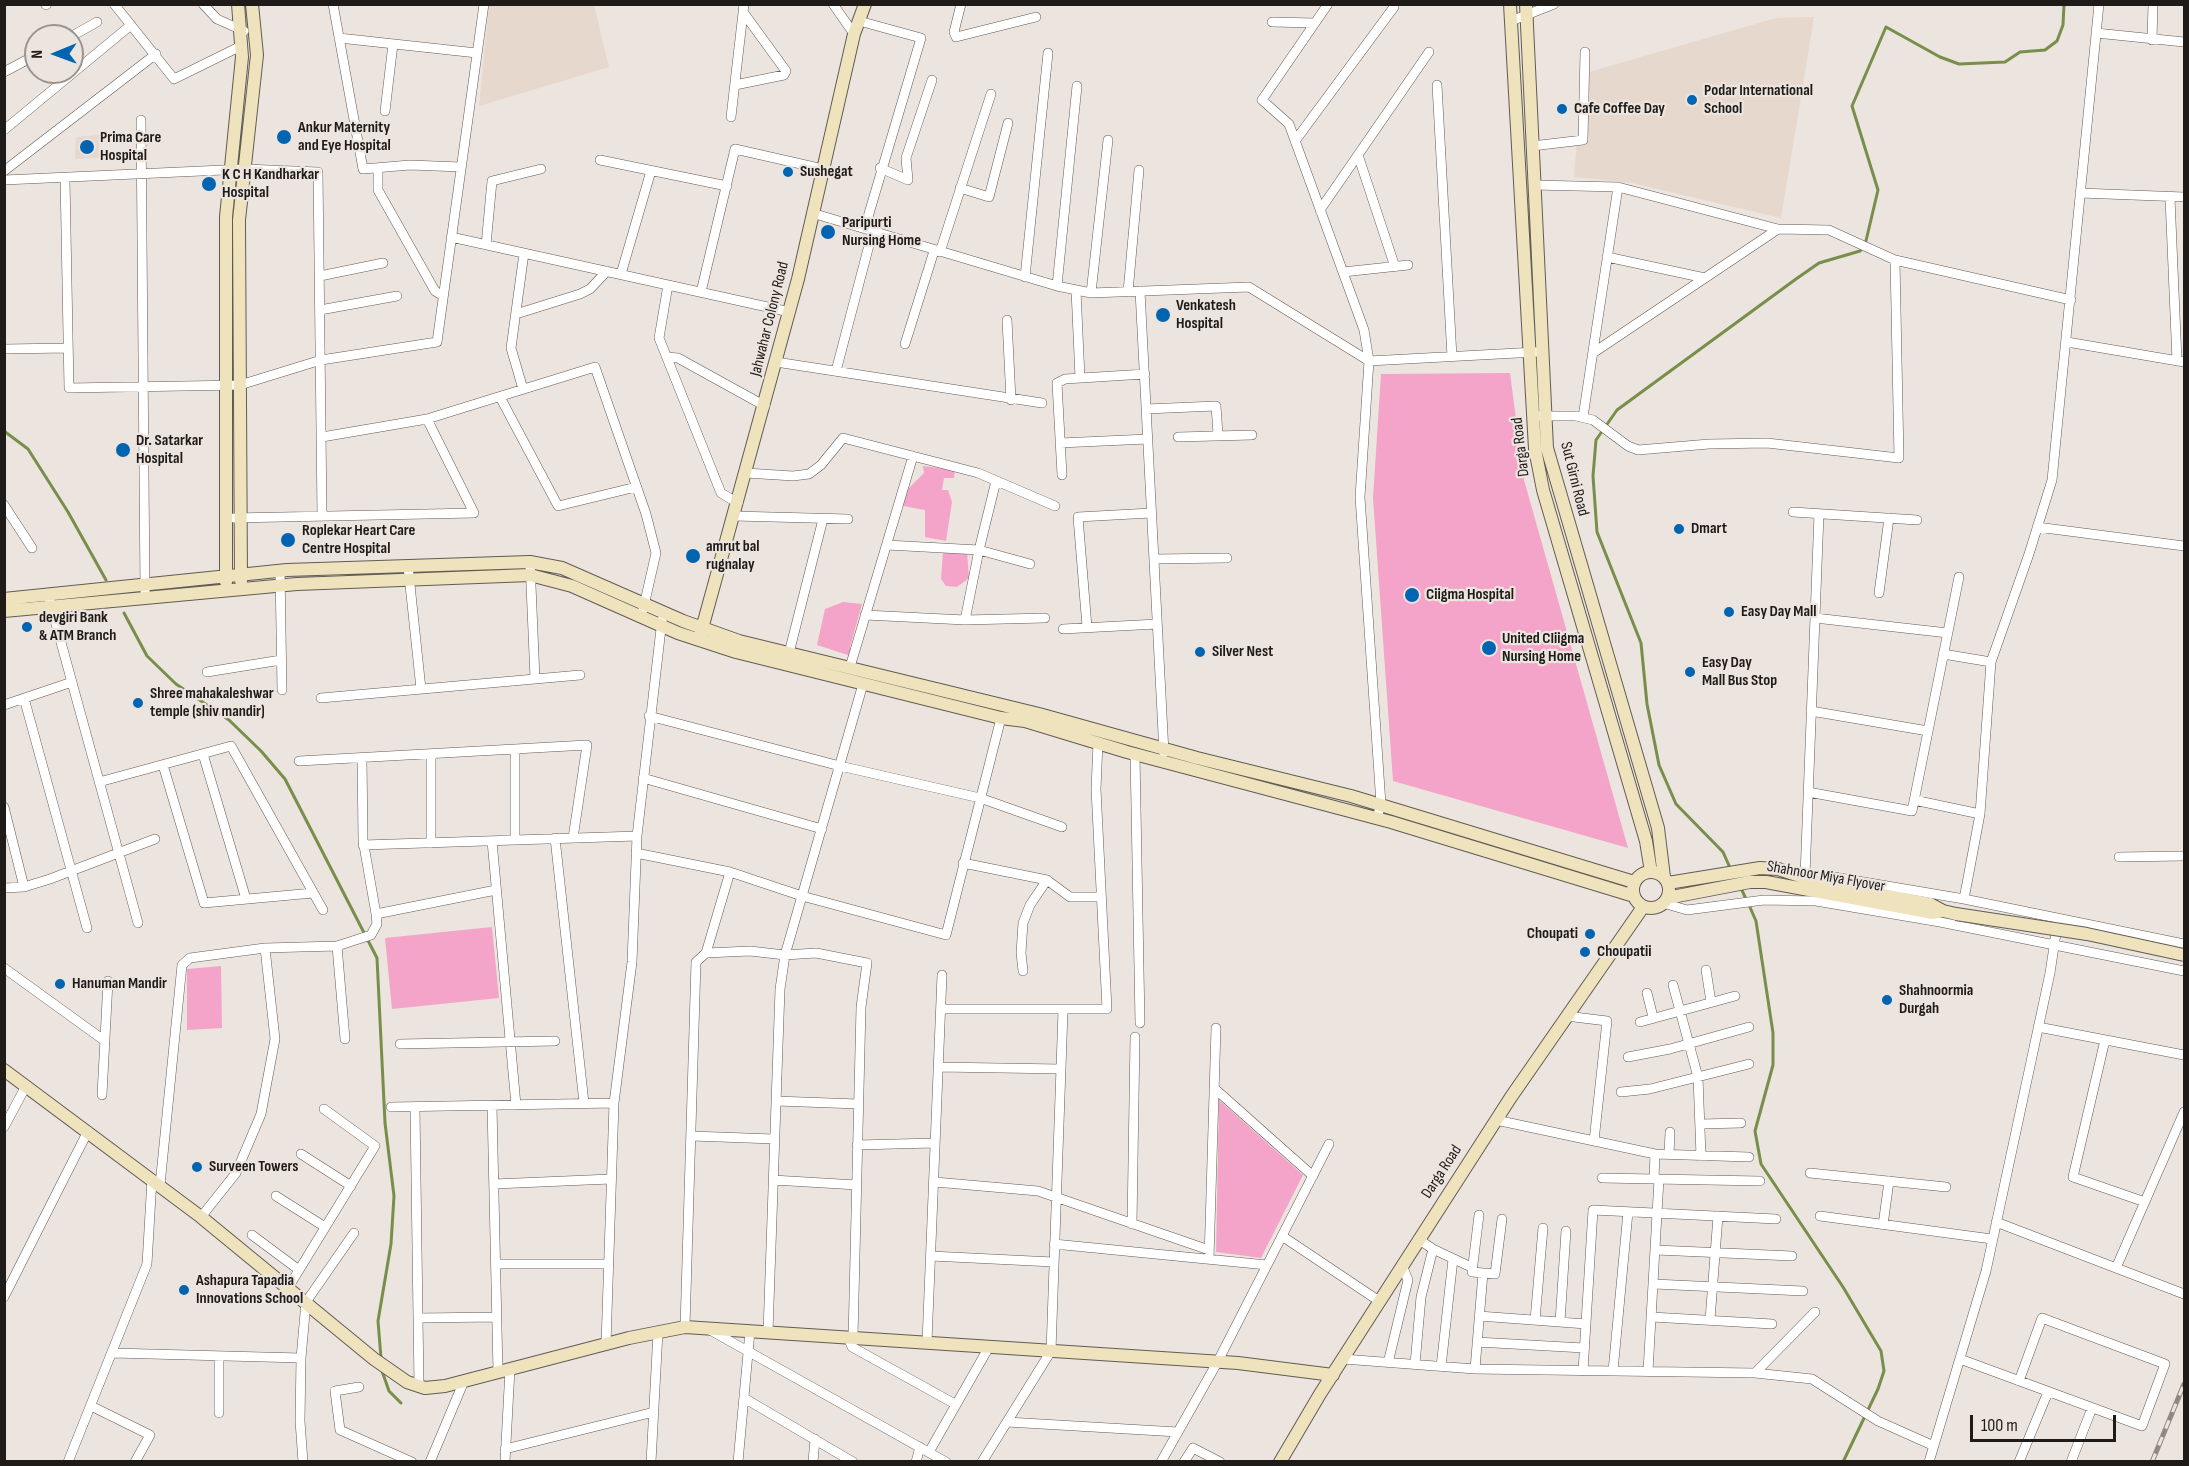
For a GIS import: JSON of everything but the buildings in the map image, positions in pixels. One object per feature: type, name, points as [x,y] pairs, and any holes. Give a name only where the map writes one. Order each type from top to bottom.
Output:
[{"type":"main road","points":[[226,583],[226,217],[241,46],[238,4]]},
{"type":"main road","points":[[241,582],[239,219],[257,55],[252,4]]},
{"type":"main road","name":"Jahwahar Colony Road","points":[[701,634],[790,312],[854,34],[865,4]]},
{"type":"main road","name":"Darga Road","points":[[1510,4],[1530,352],[1540,417],[1535,449],[1543,490],[1646,841],[1651,872]]},
{"type":"main road","name":"Sut Girni Road","points":[[1526,10],[1543,352],[1540,417],[1551,464],[1658,828],[1666,880]]},
{"type":"main road","points":[[4,611],[49,601],[226,583],[280,585],[530,562],[562,568],[643,610],[661,626],[850,667],[1039,714],[1381,804],[1634,882]]},
{"type":"main road","points":[[241,582],[280,571],[530,575],[572,586],[643,610],[663,612],[701,634],[863,684],[1001,718],[1025,721],[1135,754],[1377,818],[1634,896],[1643,907],[1650,908],[1665,900],[1666,880],[1651,872],[1638,877],[1634,882],[1634,896]]},
{"type":"main road","points":[[4,599],[49,601]]},
{"type":"main road","name":"Shahnoor Miya Flyover","points":[[1666,880],[1760,868],[1778,869],[1828,885],[1930,904],[1943,911],[2087,934],[2184,955]]},
{"type":"main road","name":"Shahnoor Miya Flyover","points":[[1665,900],[1750,882],[1766,882],[1934,913],[1943,911]]},
{"type":"main road","name":"Darga Road","points":[[1280,1461],[1418,1239],[1566,1016],[1643,907]]},
{"type":"main road","points":[[4,1070],[201,1217],[374,1359],[419,1386],[445,1386],[606,1344],[686,1327],[1218,1361],[1333,1375]]},
{"type":"street","points":[[114,4],[174,79],[241,46]]},
{"type":"street","points":[[203,4],[217,19],[240,31],[255,34]]},
{"type":"street","points":[[333,4],[363,169],[410,165],[461,166]]},
{"type":"street","points":[[65,178],[69,388],[240,385],[321,360],[437,342],[484,4]]},
{"type":"street","points":[[833,4],[854,34]]},
{"type":"street","points":[[961,4],[954,32],[956,37],[1036,17]]},
{"type":"street","points":[[1328,4],[1262,100],[1289,124],[1364,330],[1369,361],[1360,497],[1381,804],[1377,818]]},
{"type":"street","points":[[1511,21],[1526,10],[1554,4]]},
{"type":"street","points":[[1964,899],[1980,814],[1991,662],[2052,480],[2099,4]]},
{"type":"street","points":[[2152,39],[2153,4]]},
{"type":"street","points":[[1295,141],[1394,7]]},
{"type":"street","points":[[735,85],[784,75],[786,71],[743,8]]},
{"type":"street","points":[[731,117],[743,8]]},
{"type":"street","points":[[836,371],[869,229],[880,168],[921,38],[859,21]]},
{"type":"street","points":[[84,29],[97,22]]},
{"type":"street","points":[[1272,22],[1315,23]]},
{"type":"street","points":[[4,130],[131,25]]},
{"type":"street","points":[[2096,33],[2184,42]]},
{"type":"street","points":[[339,38],[477,53]]},
{"type":"street","points":[[385,111],[393,44]]},
{"type":"street","points":[[1320,210],[1429,52]]},
{"type":"street","points":[[1532,146],[1583,140],[1585,52]]},
{"type":"street","points":[[1025,277],[1048,53]]},
{"type":"street","points":[[4,171],[156,54]]},
{"type":"street","points":[[4,72],[24,61]]},
{"type":"street","points":[[880,168],[908,180],[906,158],[932,80]]},
{"type":"street","points":[[1437,85],[1452,357]]},
{"type":"street","points":[[1057,286],[1077,86]]},
{"type":"street","points":[[905,344],[991,94]]},
{"type":"street","points":[[141,120],[145,591]]},
{"type":"street","points":[[960,188],[989,197],[1008,123]]},
{"type":"street","points":[[1091,293],[1108,140]]},
{"type":"street","points":[[701,292],[735,149],[823,169]]},
{"type":"street","points":[[1358,155],[1395,267]]},
{"type":"street","points":[[600,160],[727,186]]},
{"type":"street","points":[[378,168],[378,190],[435,291],[443,296]]},
{"type":"street","points":[[486,245],[492,181],[541,169]]},
{"type":"street","points":[[4,180],[231,170],[318,172],[322,516]]},
{"type":"street","points":[[1128,292],[1139,170]]},
{"type":"street","points":[[621,274],[651,171]]},
{"type":"street","points":[[1534,185],[1618,187],[1778,229],[1829,230],[1895,260],[2071,300]]},
{"type":"street","points":[[1588,418],[1593,353],[1618,187]]},
{"type":"street","points":[[2080,193],[2184,197]]},
{"type":"street","points":[[2067,342],[2181,362],[2180,310],[2173,260],[2170,198]]},
{"type":"street","points":[[812,213],[937,252],[1057,286],[1091,293],[1250,287],[1369,361],[1543,352]]},
{"type":"street","points":[[1593,353],[1778,229]]},
{"type":"street","points":[[451,237],[790,312]]},
{"type":"street","points":[[524,253],[512,348],[524,389]]},
{"type":"street","points":[[1607,257],[1705,278]]},
{"type":"street","points":[[1540,417],[1588,418],[1628,446],[1638,450],[1767,442],[1899,458],[1895,260]]},
{"type":"street","points":[[2173,260],[2184,260]]},
{"type":"street","points":[[320,276],[383,262]]},
{"type":"street","points":[[1343,272],[1408,265]]},
{"type":"street","points":[[516,314],[580,294],[590,289],[607,271]]},
{"type":"street","points":[[668,285],[659,338],[721,493],[738,503]]},
{"type":"street","points":[[1076,290],[1080,378]]},
{"type":"street","points":[[1140,291],[1165,762]]},
{"type":"street","points":[[320,310],[398,296]]},
{"type":"street","points":[[1007,320],[1011,400]]},
{"type":"street","points":[[4,349],[68,348]]},
{"type":"street","points":[[667,357],[678,358],[765,406]]},
{"type":"street","points":[[776,362],[1042,403]]},
{"type":"street","points":[[322,437],[427,419],[595,367],[656,553],[643,610]]},
{"type":"street","points":[[1062,475],[1057,383],[1065,379],[1144,374]]},
{"type":"street","points":[[500,397],[558,506],[636,487]]},
{"type":"street","points":[[1146,410],[1216,406],[1218,435]]},
{"type":"street","points":[[225,518],[474,513],[427,419]]},
{"type":"street","points":[[1178,437],[1252,435]]},
{"type":"street","points":[[747,473],[793,476],[809,474],[821,465],[843,438],[978,473],[1055,506]]},
{"type":"street","points":[[1060,443],[1148,439]]},
{"type":"street","points":[[850,667],[914,456]]},
{"type":"street","points":[[965,620],[996,481]]},
{"type":"street","points":[[4,505],[32,548]]},
{"type":"street","points":[[1793,512],[1917,520]]},
{"type":"street","points":[[1087,627],[1078,517],[1151,513]]},
{"type":"street","points":[[1818,514],[1808,792],[1810,878],[1828,876],[1964,899],[2184,944]]},
{"type":"street","points":[[734,516],[848,519]]},
{"type":"street","points":[[1879,593],[1889,518]]},
{"type":"street","points":[[789,653],[823,519]]},
{"type":"street","points":[[2037,527],[2184,546]]},
{"type":"street","points":[[886,545],[979,550],[1030,564]]},
{"type":"street","points":[[1155,559],[1227,558]]},
{"type":"street","points":[[530,562],[535,679]]},
{"type":"street","points":[[280,571],[282,690]]},
{"type":"street","points":[[408,573],[421,689]]},
{"type":"street","points":[[1808,792],[1912,811],[1959,577]]},
{"type":"street","points":[[49,601],[121,853],[138,923]]},
{"type":"street","points":[[606,1344],[614,1103],[632,962],[637,836],[649,716],[663,612]]},
{"type":"street","points":[[866,615],[965,620],[1045,618]]},
{"type":"street","points":[[1815,618],[1948,633]]},
{"type":"street","points":[[1064,629],[1157,624]]},
{"type":"street","points":[[1943,654],[1991,662]]},
{"type":"street","points":[[207,672],[282,660]]},
{"type":"street","points":[[321,698],[580,675]]},
{"type":"street","points":[[4,705],[72,682]]},
{"type":"street","points":[[768,1332],[780,989],[785,956],[863,684]]},
{"type":"street","points":[[24,698],[87,928]]},
{"type":"street","points":[[1811,711],[1928,731]]},
{"type":"street","points":[[649,716],[840,766],[980,798],[1062,827]]},
{"type":"street","points":[[636,853],[730,872],[802,896],[946,936],[1001,718]]},
{"type":"street","points":[[941,1009],[1063,1011],[1107,1009],[1096,789],[1098,743]]},
{"type":"street","points":[[299,761],[587,745],[573,838]]},
{"type":"street","points":[[99,782],[231,746],[323,910]]},
{"type":"street","points":[[515,749],[515,840]]},
{"type":"street","points":[[203,754],[246,899]]},
{"type":"street","points":[[431,754],[431,843]]},
{"type":"street","points":[[1135,754],[1140,1023]]},
{"type":"street","points":[[68,1461],[147,1264],[182,966],[190,958],[204,954],[265,948],[337,945],[367,937],[377,924],[363,845],[362,758]]},
{"type":"street","points":[[163,765],[204,903],[313,893]]},
{"type":"street","points":[[643,778],[822,830]]},
{"type":"street","points":[[1914,800],[1980,814]]},
{"type":"street","points":[[4,807],[24,887]]},
{"type":"street","points":[[363,845],[637,836]]},
{"type":"street","points":[[555,838],[584,1103]]},
{"type":"street","points":[[4,888],[24,887],[155,839]]},
{"type":"street","points":[[492,841],[516,1105]]},
{"type":"street","points":[[2119,857],[2184,856]]},
{"type":"street","points":[[963,863],[1047,880],[1070,897],[1101,897]]},
{"type":"street","points":[[686,1327],[696,962],[706,953],[730,872]]},
{"type":"street","points":[[1023,971],[1021,952],[1023,923],[1030,905],[1047,880]]},
{"type":"street","points":[[376,914],[496,890]]},
{"type":"street","points":[[1665,900],[1687,910],[1764,900],[1816,901],[1940,922],[2184,971]]},
{"type":"street","points":[[1930,1461],[1992,1239],[2038,1027],[2058,920]]},
{"type":"street","points":[[337,945],[345,1039]]},
{"type":"street","points":[[201,1217],[236,1173],[261,1114],[275,1039],[265,948]]},
{"type":"street","points":[[706,953],[750,951],[785,956],[816,953],[867,963],[861,1007],[850,1337],[852,1347],[955,1404]]},
{"type":"street","points":[[4,968],[105,1041]]},
{"type":"street","points":[[1706,970],[1711,1002]]},
{"type":"street","points":[[927,1342],[942,975]]},
{"type":"street","points":[[102,1095],[108,981]]},
{"type":"street","points":[[1673,986],[1698,1077],[1701,1156]]},
{"type":"street","points":[[1647,993],[1653,1017]]},
{"type":"street","points":[[1640,1022],[1736,996]]},
{"type":"street","points":[[982,1461],[1051,1351],[1063,1011]]},
{"type":"street","points":[[1566,1016],[1607,1022],[1594,1140]]},
{"type":"street","points":[[1628,1057],[1670,1049],[1688,1042],[1749,1027]]},
{"type":"street","points":[[2038,1027],[2184,1055]]},
{"type":"street","points":[[1209,1255],[1216,1028]]},
{"type":"street","points":[[1132,1224],[1135,1037]]},
{"type":"street","points":[[2105,1040],[2073,1177],[2145,1202]]},
{"type":"street","points":[[400,1044],[555,1041]]},
{"type":"street","points":[[1621,1092],[1650,1089],[1749,1064]]},
{"type":"street","points":[[939,1067],[1061,1069]]},
{"type":"street","points":[[4,1127],[26,1086]]},
{"type":"street","points":[[1214,1088],[1313,1176]]},
{"type":"street","points":[[776,1101],[858,1104]]},
{"type":"street","points":[[391,1107],[614,1103]]},
{"type":"street","points":[[492,1106],[497,1317],[504,1371],[505,1461]]},
{"type":"street","points":[[414,1108],[419,1386]]},
{"type":"street","points":[[288,1288],[375,1146],[324,1109]]},
{"type":"street","points":[[2116,1268],[2184,1112]]},
{"type":"street","points":[[1496,1120],[1655,1154],[1749,1157]]},
{"type":"street","points":[[1701,1124],[1741,1123]]},
{"type":"street","points":[[4,1297],[88,1131]]},
{"type":"street","points":[[1669,1154],[1670,1132]]},
{"type":"street","points":[[692,1136],[774,1139]]},
{"type":"street","points":[[857,1145],[934,1143]]},
{"type":"street","points":[[1161,1461],[1218,1361],[1329,1144]]},
{"type":"street","points":[[301,1154],[351,1186]]},
{"type":"street","points":[[1648,1371],[1658,1213],[1655,1154]]},
{"type":"street","points":[[1810,1173],[1946,1187]]},
{"type":"street","points":[[1602,1178],[1760,1181]]},
{"type":"street","points":[[494,1184],[611,1179]]},
{"type":"street","points":[[773,1180],[856,1185]]},
{"type":"street","points":[[1883,1225],[1889,1181]]},
{"type":"street","points":[[935,1182],[1038,1191],[1132,1224],[1209,1255]]},
{"type":"street","points":[[276,1196],[325,1227]]},
{"type":"street","points":[[1583,1371],[1593,1210],[1776,1219]]},
{"type":"street","points":[[1613,1371],[1628,1212]]},
{"type":"street","points":[[1479,1215],[1472,1272],[1495,1274],[1502,1220]]},
{"type":"street","points":[[1710,1320],[1718,1216]]},
{"type":"street","points":[[1820,1216],[1992,1239]]},
{"type":"street","points":[[1996,1222],[2184,1294]]},
{"type":"street","points":[[1535,1320],[1543,1228]]},
{"type":"street","points":[[1560,1322],[1566,1231]]},
{"type":"street","points":[[303,1461],[300,1420],[301,1358],[306,1302],[354,1233]]},
{"type":"street","points":[[252,1234],[299,1270]]},
{"type":"street","points":[[1282,1236],[1379,1301]]},
{"type":"street","points":[[1418,1239],[1433,1249],[1472,1267]]},
{"type":"street","points":[[1054,1244],[1209,1255],[1267,1265]]},
{"type":"street","points":[[1415,1364],[1421,1297],[1433,1249]]},
{"type":"street","points":[[1656,1250],[1792,1256]]},
{"type":"street","points":[[932,1256],[1053,1262]]},
{"type":"street","points":[[1441,1367],[1453,1259]]},
{"type":"street","points":[[496,1264],[608,1264]]},
{"type":"street","points":[[1388,1363],[1408,1280],[1402,1265]]},
{"type":"street","points":[[1475,1370],[1483,1273]]},
{"type":"street","points":[[1654,1284],[1803,1291]]},
{"type":"street","points":[[1755,1372],[1815,1312]]},
{"type":"street","points":[[1479,1316],[1586,1324]]},
{"type":"street","points":[[418,1318],[497,1317]]},
{"type":"street","points":[[1652,1317],[1772,1324]]},
{"type":"street","points":[[1960,1359],[2048,1392],[2142,1426],[2165,1364],[2042,1318],[2019,1381]]},
{"type":"street","points":[[708,1329],[946,1461]]},
{"type":"street","points":[[738,1461],[750,1331]]},
{"type":"street","points":[[651,1461],[658,1332]]},
{"type":"street","points":[[1477,1342],[1584,1348]]},
{"type":"street","points":[[916,1461],[955,1404],[989,1347]]},
{"type":"street","points":[[113,1353],[301,1358]]},
{"type":"street","points":[[219,1356],[219,1413]]},
{"type":"street","points":[[1343,1359],[1475,1370],[1755,1372],[1812,1379],[1878,1421],[1934,1446]]},
{"type":"street","points":[[430,1461],[464,1381]]},
{"type":"street","points":[[359,1387],[335,1391],[340,1430],[412,1461]]},
{"type":"street","points":[[2019,1461],[2048,1392]]},
{"type":"street","points":[[744,1398],[853,1461]]},
{"type":"street","points":[[91,1406],[150,1435],[135,1461]]},
{"type":"street","points":[[2071,1461],[2092,1408]]},
{"type":"street","points":[[506,1449],[654,1412]]},
{"type":"street","points":[[1007,1422],[1178,1432]]},
{"type":"street","points":[[813,1461],[815,1439]]},
{"type":"street","points":[[1184,1461],[1192,1448],[1220,1461]]},
{"type":"shaded area","points":[[489,5],[594,5],[609,67],[479,106]]},
{"type":"shaded area","name":"Podar International School","points":[[1814,17],[1781,218],[1632,183],[1574,177],[1578,128],[1589,72],[1776,18]]},
{"type":"shaded area","name":"Prima Care Hospital","points":[[99,135],[99,158],[75,159],[76,137]]},
{"type":"shaded area","points":[[1510,373],[1524,480],[1628,848],[1393,781],[1373,498],[1381,374]]},
{"type":"shaded area","points":[[923,466],[955,470],[954,478],[944,478],[942,490],[948,490],[952,502],[946,541],[925,537],[925,510],[903,506],[905,492],[924,473]]},
{"type":"shaded area","points":[[943,552],[967,552],[969,578],[957,587],[946,586],[941,579]]},
{"type":"shaded area","points":[[843,602],[862,604],[850,647],[851,656],[817,645],[825,609]]},
{"type":"shaded area","points":[[492,927],[499,998],[392,1009],[385,938]]},
{"type":"shaded area","points":[[221,966],[222,1028],[187,1030],[187,969]]},
{"type":"shaded area","points":[[1219,1100],[1303,1175],[1261,1258],[1216,1252]]},
{"type":"waterway","points":[[1731,870],[1723,852],[1676,804],[1659,765],[1647,704],[1641,643],[1597,532],[1593,476],[1596,440],[1617,410],[1796,279],[1819,263],[1860,251],[1865,245],[1878,190],[1852,106],[1886,27],[1940,57],[1959,64],[2005,62],[2020,52],[2045,50],[2057,41],[2063,25],[2064,4]]},
{"type":"waterway","points":[[4,431],[28,449],[68,512],[106,580]]},
{"type":"waterway","points":[[124,613],[147,656],[176,684],[229,720],[261,751],[285,779],[377,958],[385,1123],[394,1196],[391,1244],[378,1321],[381,1358]]},
{"type":"waterway","points":[[1740,886],[1746,899]]},
{"type":"waterway","points":[[1749,905],[1756,921],[1773,1033],[1773,1065],[1755,1131],[1761,1164],[1843,1287],[1881,1351],[1884,1371],[1878,1389],[1843,1462]]},
{"type":"waterway","points":[[382,1371],[389,1391],[401,1403]]},
{"type":"railway","points":[[2152,1462],[2184,1384]]},
{"type":"place","name":"Podar International School","points":[[1692,100]]},
{"type":"place","name":"Cafe Coffee Day","points":[[1562,109]]},
{"type":"place","name":"Ankur Maternity and Eye Hospital","points":[[284,137]]},
{"type":"place","name":"Prima Care Hospital","points":[[87,147]]},
{"type":"place","name":"Sushegat","points":[[788,172]]},
{"type":"place","name":"K C H Kandharkar Hospital","points":[[209,184]]},
{"type":"place","name":"Paripurti Nursing Home","points":[[828,232]]},
{"type":"place","name":"Venkatesh Hospital","points":[[1163,315]]},
{"type":"place","name":"Dr. Satarkar Hospital","points":[[123,450]]},
{"type":"place","name":"Dmart","points":[[1679,529]]},
{"type":"place","name":"Roplekar Heart Care Centre Hospital","points":[[288,540]]},
{"type":"place","name":"amrut bal rugnalay","points":[[693,556]]},
{"type":"place","name":"Ciigma Hospital","points":[[1412,595]]},
{"type":"place","name":"Easy Day Mall","points":[[1729,612]]},
{"type":"place","name":"devgiri Bank & ATM Branch","points":[[27,627]]},
{"type":"place","name":"United CIiigma Nursing Home","points":[[1489,648]]},
{"type":"place","name":"Silver Nest","points":[[1200,652]]},
{"type":"place","name":"Easy Day Mall Bus Stop","points":[[1690,672]]},
{"type":"place","name":"Shree mahakaleshwar temple (shiv mandir)","points":[[138,703]]},
{"type":"place","name":"Choupati","points":[[1590,934]]},
{"type":"place","name":"Choupatii","points":[[1585,952]]},
{"type":"place","name":"Hanuman Mandir","points":[[60,984]]},
{"type":"place","name":"Shahnoormia Durgah","points":[[1887,1000]]},
{"type":"place","name":"Surveen Towers","points":[[197,1167]]},
{"type":"place","name":"Ashapura Tapadia Innovations School","points":[[184,1290]]}]
